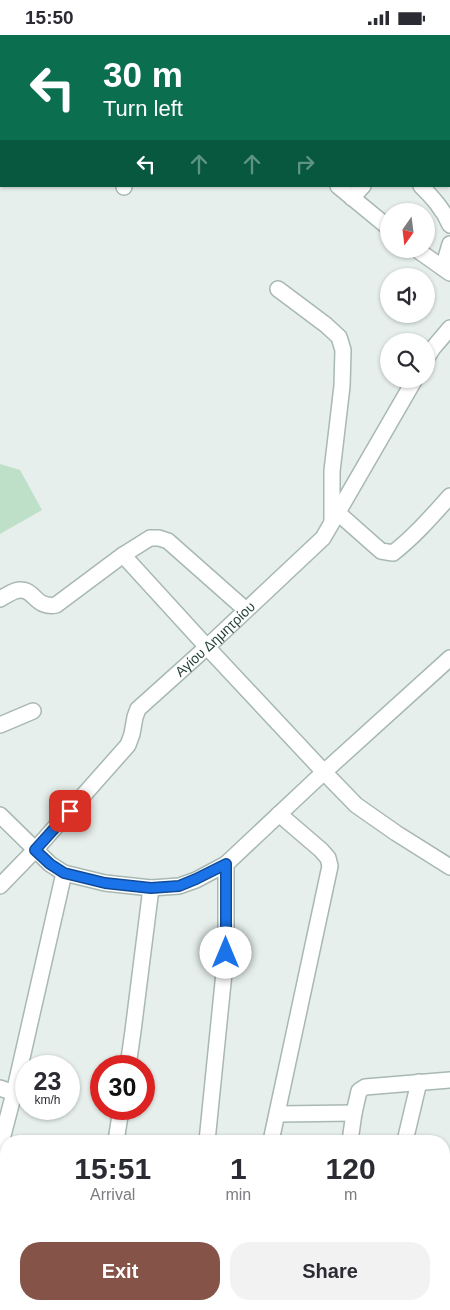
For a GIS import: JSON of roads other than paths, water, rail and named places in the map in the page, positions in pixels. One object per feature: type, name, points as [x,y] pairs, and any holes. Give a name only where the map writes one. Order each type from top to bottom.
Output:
[{"type":"street","points":[[339,187],[380,221]]},
{"type":"street","points":[[352,198],[362,187]]},
{"type":"street","points":[[422,187],[435,200],[450,225]]},
{"type":"street","points":[[429,258],[447,271],[450,244]]},
{"type":"street","points":[[278,289],[339,337],[342,350],[342,386],[332,471],[335,518],[381,551],[393,553],[403,546],[450,496]]},
{"type":"street","points":[[435,346],[450,328]]},
{"type":"street","name":"Αγίου Δημητρίου","points":[[0,886],[35,850],[128,745],[138,709],[323,538],[410,388]]},
{"type":"street","points":[[0,599],[16,591],[23,591],[29,592],[41,604],[56,605],[123,555],[150,538],[159,538],[168,541],[246,610]]},
{"type":"street","points":[[123,555],[356,805],[450,867]]},
{"type":"street","points":[[0,815],[50,864],[64,873],[105,883],[151,888],[179,886],[226,864],[450,658]]},
{"type":"street","points":[[0,725],[33,711]]},
{"type":"street","points":[[273,1135],[330,865],[328,858],[321,850],[279,814]]},
{"type":"street","points":[[208,1135],[226,953],[226,864]]},
{"type":"street","points":[[2,1135],[7,1091],[64,873]]},
{"type":"street","points":[[130,1055],[151,888]]},
{"type":"street","points":[[351,1135],[359,1091],[365,1087],[450,1080]]},
{"type":"street","points":[[406,1135],[419,1082]]},
{"type":"street","points":[[278,1115],[354,1113]]},
{"type":"street","points":[[117,1135],[119,1120]]}]
